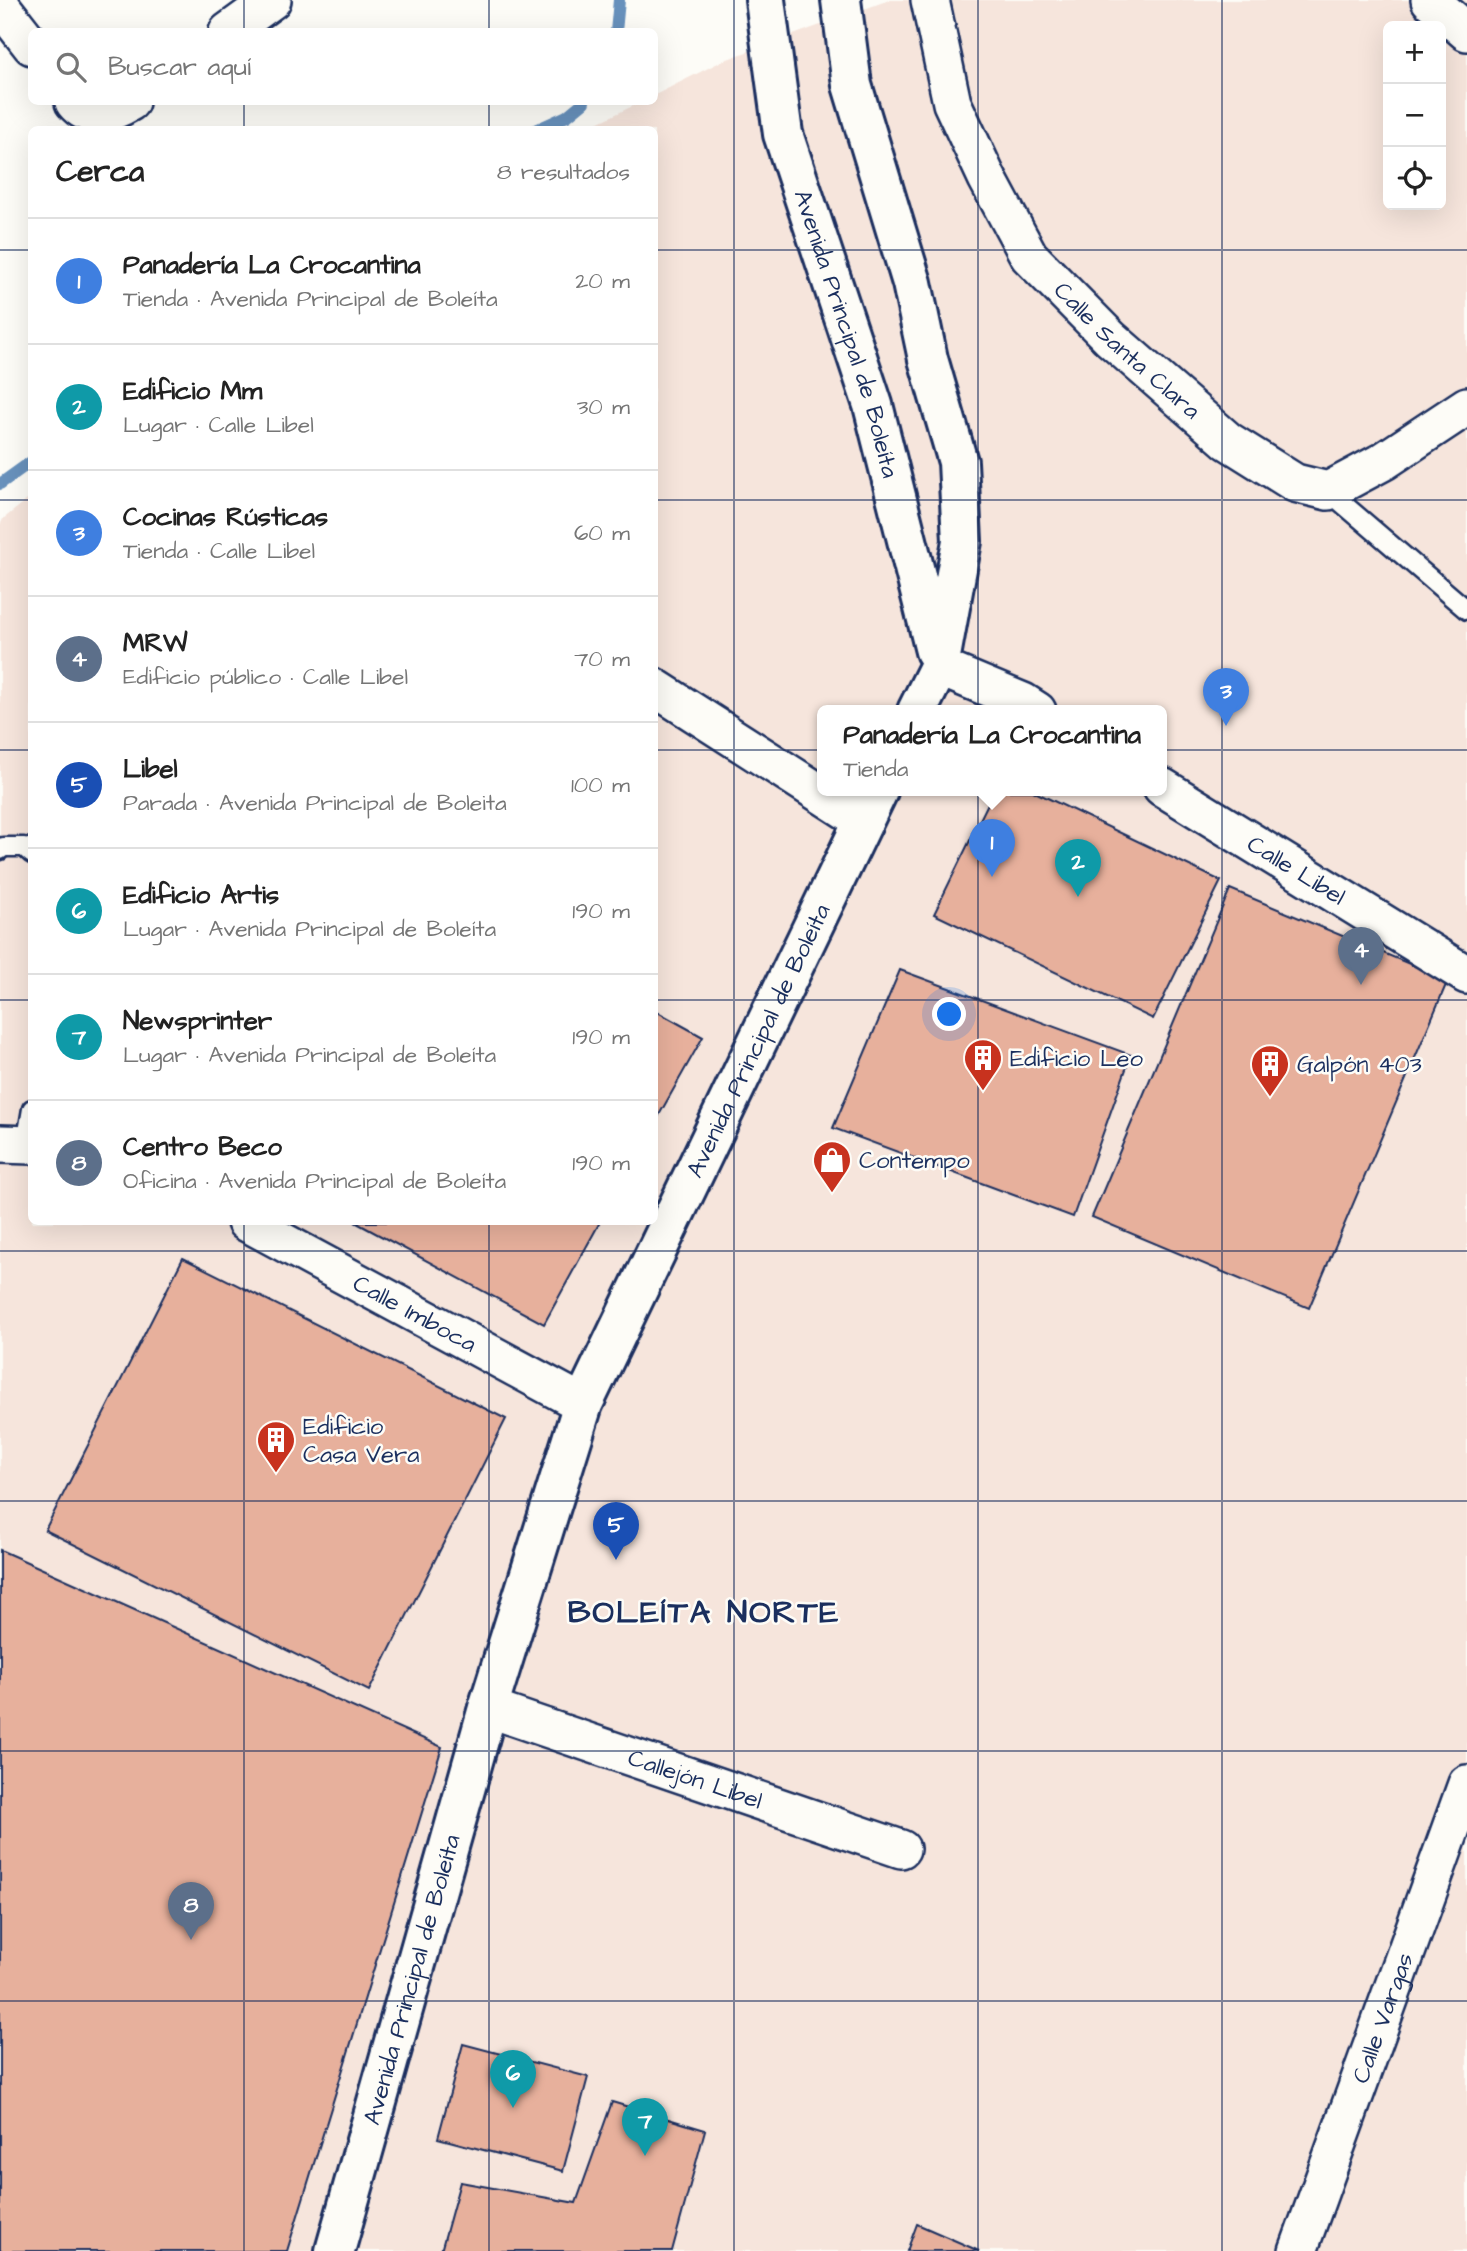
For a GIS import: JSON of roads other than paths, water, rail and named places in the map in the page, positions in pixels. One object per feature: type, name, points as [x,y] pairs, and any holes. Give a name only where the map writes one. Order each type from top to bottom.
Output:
[{"type":"street","points":[[234,28],[272,0]]},
{"type":"street","name":"Avenida Principal de Boleíta","points":[[765,0],[783,134],[873,405],[939,667]]},
{"type":"street","points":[[841,0],[852,85],[912,284],[928,359],[958,462],[962,541],[939,667],[920,705]]},
{"type":"street","name":"Calle Santa Clara","points":[[930,0],[952,103],[987,178],[1029,256],[1110,338],[1228,441],[1295,483],[1328,491]]},
{"type":"street","points":[[1430,0],[1467,32]]},
{"type":"street","points":[[0,5],[28,41]]},
{"type":"street","points":[[76,105],[80,110],[94,114],[111,112],[124,105]]},
{"type":"street","points":[[1328,491],[1384,461],[1467,406]]},
{"type":"street","points":[[939,667],[1028,705]]},
{"type":"street","points":[[658,689],[817,777]]},
{"type":"street","name":"Calle Libel","points":[[1167,790],[1467,975]]},
{"type":"street","points":[[852,796],[870,806]]},
{"type":"street","name":"Avenida Principal de Boleíta","points":[[335,2251],[488,1708],[583,1404],[870,806]]},
{"type":"street","name":"Calle Imboca","points":[[252,1225],[583,1404]]},
{"type":"street","name":"Callejón Libel","points":[[488,1708],[901,1849]]},
{"type":"street","name":"Calle Vargas","points":[[1298,2251],[1467,1784]]},
{"type":"lane","points":[[1328,491],[1467,610]]},
{"type":"lane","points":[[0,850],[3,847],[24,847],[28,850]]},
{"type":"waterway","points":[[616,28],[619,0]]},
{"type":"waterway","points":[[545,126],[567,116],[580,105]]},
{"type":"waterway","points":[[0,484],[28,464]]},
{"type":"place","name":"Cocinas Rústicas","points":[[1226,726]]},
{"type":"place","name":"Panadería La Crocantina","points":[[992,877]]},
{"type":"place","name":"Edificio Mm","points":[[1078,897]]},
{"type":"place","name":"MRW","points":[[1361,985]]},
{"type":"place","name":"Edificio Leo","points":[[983,1092]]},
{"type":"place","name":"Galpón 403","points":[[1270,1098]]},
{"type":"place","name":"Contempo","points":[[832,1194]]},
{"type":"place","name":"Edificio Casa Vera","points":[[276,1474]]},
{"type":"place","name":"Libel","points":[[616,1560]]},
{"type":"place","name":"Centro Beco","points":[[191,1940]]},
{"type":"place","name":"Edificio Artis","points":[[513,2108]]},
{"type":"place","name":"Newsprinter","points":[[645,2156]]},
{"type":"district","name":"BOLEÍTA NORTE","points":[[704,1611]]}]
